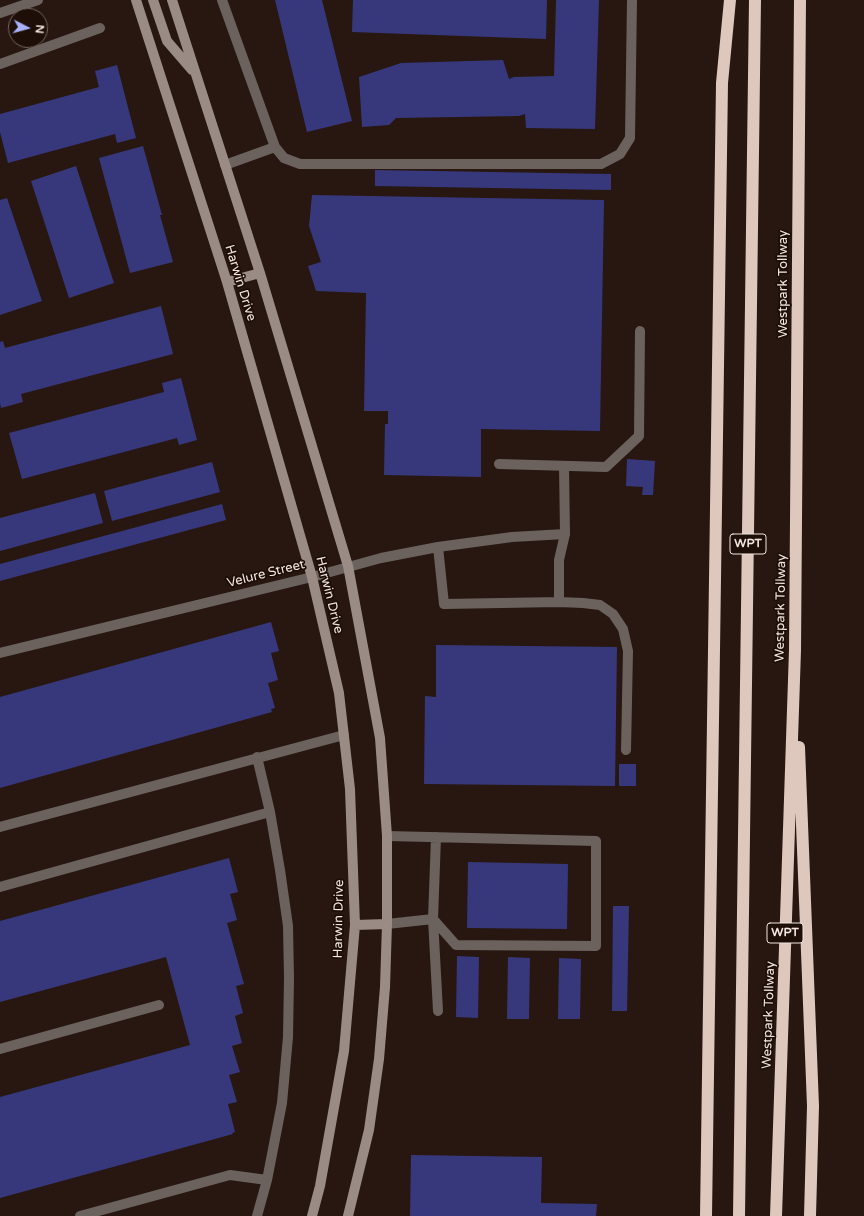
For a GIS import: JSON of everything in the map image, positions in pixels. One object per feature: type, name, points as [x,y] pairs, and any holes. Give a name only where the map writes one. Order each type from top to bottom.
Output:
[{"type":"highway","points":[[706,1216],[722,83],[730,0]]},
{"type":"highway","name":"Westpark Tollway","points":[[739,1216],[742,1087],[755,0]]},
{"type":"highway","name":"Westpark Tollway","points":[[776,1216],[795,650],[800,0]]},
{"type":"highway","points":[[795,650],[813,1106],[810,1216]]},
{"type":"main road","name":"Harwin Drive","points":[[136,0],[227,282],[312,577],[339,694],[350,789],[355,925],[344,1051],[320,1186],[312,1216]]},
{"type":"main road","points":[[153,0],[167,41],[195,73]]},
{"type":"main road","name":"Harwin Drive","points":[[172,0],[260,273],[348,566],[380,738],[387,836],[387,924],[384,987],[379,1059],[369,1130],[348,1216]]},
{"type":"main road","points":[[227,282],[260,273]]},
{"type":"main road","points":[[355,925],[387,924]]},
{"type":"street","points":[[0,12],[38,0]]},
{"type":"street","points":[[222,0],[275,147],[284,158],[300,164],[601,164],[620,154],[630,138],[632,0]]},
{"type":"street","points":[[0,64],[100,28]]},
{"type":"street","points":[[225,165],[275,147]]},
{"type":"street","points":[[499,464],[606,467],[639,436],[640,331]]},
{"type":"street","points":[[559,602],[559,560],[565,534],[564,466]]},
{"type":"street","name":"Velure Street","points":[[0,653],[312,577],[382,558],[438,547],[512,537],[565,534]]},
{"type":"street","points":[[438,547],[444,604],[583,603],[600,605],[613,614],[623,629],[628,651],[626,750]]},
{"type":"street","points":[[0,827],[257,757],[344,735]]},
{"type":"street","points":[[257,757],[270,812],[280,870],[288,926],[289,978],[288,1037],[282,1103],[267,1180],[257,1216]]},
{"type":"street","points":[[0,887],[270,812]]},
{"type":"street","points":[[387,836],[596,841],[596,946],[456,945],[433,919]]},
{"type":"street","points":[[436,837],[433,919],[438,1011]]},
{"type":"street","points":[[387,924],[433,919]]},
{"type":"street","points":[[0,1049],[159,1005]]},
{"type":"street","points":[[80,1216],[230,1175],[267,1180]]},
{"type":"building","points":[[275,0],[322,0],[352,121],[307,132]]},
{"type":"building","points":[[353,0],[547,0],[546,39],[352,32]]},
{"type":"building","points":[[556,0],[599,0],[595,129],[526,128],[525,114],[519,116],[396,118],[389,125],[362,127],[359,77],[401,63],[503,60],[509,79],[514,77],[554,76]]},
{"type":"building","points":[[117,65],[136,138],[117,143],[115,134],[8,163],[0,132],[0,114],[99,87],[95,71]]},
{"type":"building","points":[[143,146],[173,262],[130,273],[99,158]]},
{"type":"building","points":[[76,166],[114,283],[69,298],[31,181]]},
{"type":"building","points":[[375,170],[611,174],[611,190],[375,186]]},
{"type":"building","points":[[312,195],[604,200],[600,431],[481,429],[481,477],[384,475],[385,424],[388,424],[388,411],[364,411],[366,293],[316,291],[308,266],[321,262],[309,226]]},
{"type":"building","points":[[7,198],[42,301],[0,315],[0,200]]},
{"type":"building","points":[[161,306],[173,354],[21,394],[23,402],[1,408],[0,342],[3,341],[5,348]]},
{"type":"building","points":[[181,378],[197,440],[179,445],[177,438],[22,479],[9,433],[164,392],[162,383]]},
{"type":"building","points":[[627,459],[655,461],[653,495],[642,495],[643,487],[626,486]]},
{"type":"building","points":[[212,462],[220,492],[112,521],[104,491]]},
{"type":"building","points":[[95,493],[103,523],[0,551],[0,518]]},
{"type":"building","points":[[222,504],[226,520],[0,581],[0,564]]},
{"type":"building","points":[[271,622],[279,651],[271,653],[278,680],[268,683],[275,708],[271,709],[272,712],[0,788],[0,697]]},
{"type":"building","points":[[436,645],[617,647],[615,786],[424,784],[425,696],[436,697]]},
{"type":"building","points":[[619,764],[636,764],[636,786],[619,786]]},
{"type":"building","points":[[229,858],[238,892],[230,894],[237,920],[227,923],[244,984],[236,986],[243,1013],[235,1016],[242,1043],[232,1046],[240,1072],[229,1075],[237,1102],[228,1104],[235,1132],[232,1133],[233,1134],[0,1198],[0,1097],[190,1045],[166,957],[0,1002],[0,921]]},
{"type":"building","points":[[468,862],[568,864],[567,929],[467,928]]},
{"type":"building","points":[[613,906],[629,906],[627,1011],[612,1011]]},
{"type":"building","points":[[457,956],[479,957],[478,1018],[456,1017]]},
{"type":"building","points":[[508,957],[530,958],[529,1019],[507,1019]]},
{"type":"building","points":[[559,958],[581,959],[580,1019],[558,1019]]},
{"type":"building","points":[[411,1155],[542,1157],[541,1203],[597,1204],[596,1216],[410,1216]]}]
